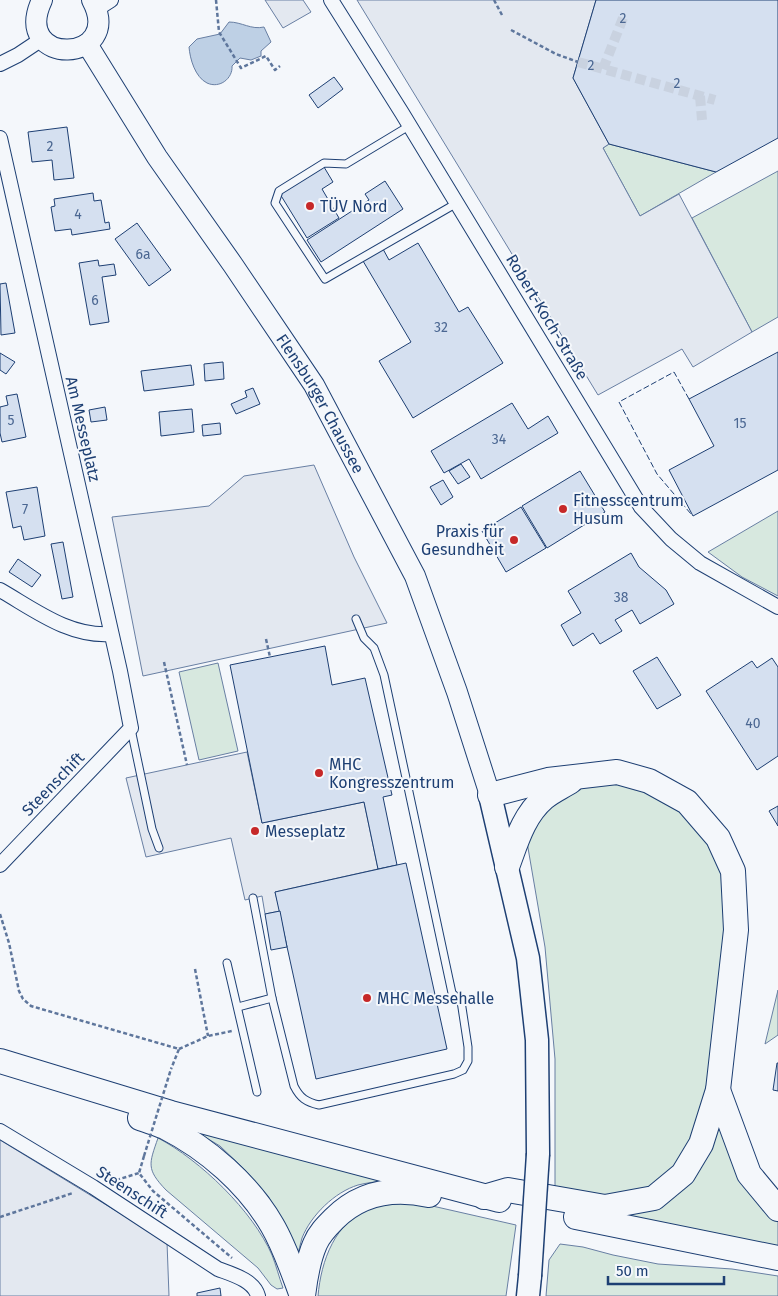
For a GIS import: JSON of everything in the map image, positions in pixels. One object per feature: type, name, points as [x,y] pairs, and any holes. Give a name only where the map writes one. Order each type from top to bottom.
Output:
[{"type":"highway","points":[[484,1197],[508,1190],[605,1207],[654,1198],[683,1174],[701,1144],[718,1090],[736,930],[733,871],[718,838],[687,802],[648,781],[617,772],[548,780],[490,795]]},
{"type":"highway","points":[[507,867],[518,834],[532,811],[544,797],[579,776]]},
{"type":"highway","points":[[0,1061],[171,1113],[484,1197],[778,1258]]},
{"type":"highway","points":[[0,1061],[19,1076],[165,1127],[202,1150],[234,1177],[253,1198],[272,1225],[285,1251],[303,1296]]},
{"type":"highway","points":[[718,1090],[749,1174],[778,1209]]},
{"type":"highway","points":[[303,1296],[306,1273],[315,1243],[325,1228],[342,1211],[363,1198],[376,1193],[397,1190],[496,1210],[512,1203]]},
{"type":"main road","points":[[42,0],[36,12],[36,26],[42,39],[52,47],[63,51],[76,50],[87,44],[96,32],[100,3]]},
{"type":"main road","name":"Flensburger Chaussee","points":[[87,44],[157,157],[314,385],[416,576],[457,692],[490,795]]},
{"type":"main road","points":[[490,795],[528,958],[537,1040],[538,1154],[529,1286]]},
{"type":"street","name":"Robert-Koch-Straße","points":[[331,0],[410,126],[641,506],[671,539],[700,563],[778,608]]},
{"type":"street","points":[[0,64],[42,39]]},
{"type":"street","name":"Am Messeplatz","points":[[0,138],[120,671],[131,728]]},
{"type":"street","points":[[0,590],[68,628],[86,634],[111,634]]},
{"type":"street","name":"Steenschift","points":[[0,865],[131,728]]},
{"type":"street","name":"Steenschift","points":[[0,1131],[93,1187],[218,1269],[245,1280]]},
{"type":"street","points":[[245,1280],[257,1292],[258,1296]]},
{"type":"lane","points":[[410,126],[346,164],[324,163],[279,191],[275,203],[324,279],[457,203]]},
{"type":"lane","points":[[253,898],[272,998],[294,1086],[299,1096],[308,1102],[319,1105],[454,1074],[463,1070],[468,1061],[468,1048],[461,1001],[452,993],[384,675],[374,648],[364,638],[356,619]]},
{"type":"lane","points":[[131,728],[152,829],[159,848]]},
{"type":"lane","points":[[227,963],[257,1092]]},
{"type":"lane","points":[[238,1007],[272,998]]},
{"type":"path","points":[[216,0],[219,32],[241,68],[266,56],[275,70],[280,66]]},
{"type":"path","points":[[494,0],[502,15]]},
{"type":"path","points":[[511,30],[556,54],[578,62]]},
{"type":"path","points":[[266,639],[270,657]]},
{"type":"path","points":[[164,662],[187,765]]},
{"type":"path","points":[[0,914],[9,943],[18,991],[23,999],[32,1006],[179,1048],[208,1036],[243,1028]]},
{"type":"path","points":[[195,969],[208,1036]]},
{"type":"path","points":[[139,1173],[179,1048]]},
{"type":"path","points":[[0,1217],[139,1173]]},
{"type":"path","points":[[139,1173],[153,1190],[241,1267],[245,1280]]},
{"type":"shaded area","points":[[265,0],[303,0],[311,12],[283,28]]},
{"type":"shaded area","points":[[357,0],[596,0],[573,78],[609,144],[603,148],[640,216],[679,194],[752,332],[693,367],[682,349],[598,395]]},
{"type":"shaded area","points":[[609,144],[716,172],[640,216],[603,148]]},
{"type":"shaded area","points":[[778,171],[778,317],[752,332],[692,218]]},
{"type":"shaded area","points":[[314,465],[354,557],[387,623],[143,676],[112,517],[209,506],[244,476]]},
{"type":"shaded area","points":[[778,511],[778,596],[742,577],[708,552]]},
{"type":"shaded area","points":[[218,663],[238,751],[199,760],[179,672]]},
{"type":"shaded area","name":"Messeplatz","points":[[247,752],[262,823],[364,802],[378,869],[275,892],[280,911],[265,914],[262,896],[245,900],[231,838],[146,857],[126,778]]},
{"type":"shaded area","points":[[615,780],[683,808],[710,842],[726,874],[728,929],[710,1085],[696,1140],[679,1170],[651,1192],[602,1200],[555,1190],[555,1059],[545,947],[527,842],[541,812],[570,790]]},
{"type":"shaded area","points":[[778,990],[778,1035],[765,1044]]},
{"type":"shaded area","points":[[719,1103],[778,1215],[778,1248],[603,1213],[658,1201]]},
{"type":"shaded area","points":[[188,1127],[382,1181],[349,1188],[325,1206],[306,1229],[297,1257],[281,1219],[268,1196],[220,1146]]},
{"type":"shaded area","points":[[158,1138],[191,1159],[239,1204],[263,1238],[272,1255],[283,1288],[277,1289],[271,1285],[258,1268],[166,1190],[155,1177],[152,1171],[151,1160]]},
{"type":"shaded area","points":[[0,1140],[167,1242],[169,1296],[0,1296]]},
{"type":"shaded area","points":[[398,1202],[428,1205],[516,1225],[506,1296],[318,1296],[322,1269],[339,1232],[359,1214],[374,1207]]},
{"type":"shaded area","points":[[560,1244],[583,1247],[658,1264],[732,1269],[778,1276],[778,1296],[546,1296],[549,1260]]},
{"type":"water","points":[[229,22],[259,28],[264,27],[271,42],[261,51],[261,56],[251,60],[240,58],[232,66],[230,75],[225,81],[217,85],[207,83],[196,72],[189,47],[197,39],[220,34]]},
{"type":"building","points":[[596,0],[778,0],[778,138],[716,172],[609,144],[573,78]]},
{"type":"building","points":[[334,77],[343,89],[318,108],[309,95]]},
{"type":"building","points":[[67,127],[74,178],[54,180],[52,160],[32,162],[28,132]]},
{"type":"building","name":"TÜV Nord","points":[[324,167],[333,182],[322,189],[339,218],[307,238],[280,194]]},
{"type":"building","points":[[385,181],[403,209],[321,262],[307,240],[369,200],[365,194]]},
{"type":"building","points":[[93,193],[94,201],[101,200],[105,223],[109,222],[110,229],[72,235],[71,229],[55,231],[51,207],[55,206],[54,199]]},
{"type":"building","points":[[137,223],[171,270],[149,286],[115,239]]},
{"type":"building","points":[[418,243],[459,312],[468,307],[503,363],[413,418],[379,361],[411,342],[363,261],[383,249],[389,260]]},
{"type":"building","points":[[98,260],[99,266],[114,264],[116,275],[102,277],[109,322],[90,325],[79,263]]},
{"type":"building","points":[[6,283],[15,333],[1,335],[0,284]]},
{"type":"building","points":[[778,352],[778,470],[693,516],[669,470],[714,446],[689,399]]},
{"type":"building","points":[[0,353],[15,362],[6,374],[0,370]]},
{"type":"building","points":[[223,362],[224,379],[205,381],[204,364]]},
{"type":"building","points":[[191,365],[194,385],[144,391],[141,371]]},
{"type":"building","points":[[253,388],[260,404],[236,414],[231,404],[247,397],[245,391]]},
{"type":"building","points":[[17,394],[26,437],[2,442],[0,407],[8,405],[6,396]]},
{"type":"building","points":[[512,403],[528,429],[548,416],[558,433],[481,479],[469,459],[444,473],[431,451]]},
{"type":"building","points":[[105,407],[107,420],[91,422],[89,410]]},
{"type":"building","points":[[192,409],[194,432],[161,436],[159,412]]},
{"type":"building","points":[[220,423],[221,434],[203,436],[202,425]]},
{"type":"building","points":[[461,464],[470,477],[458,484],[449,471]]},
{"type":"building","name":"Fitnesscentrum Husum","points":[[580,471],[605,512],[547,548],[522,506]]},
{"type":"building","points":[[443,480],[453,497],[441,505],[430,487]]},
{"type":"building","points":[[37,487],[45,536],[24,540],[21,526],[13,528],[6,492]]},
{"type":"building","name":"Praxis für Gesundheit","points":[[521,507],[546,548],[506,572],[482,531]]},
{"type":"building","points":[[63,542],[73,597],[62,599],[51,544]]},
{"type":"building","points":[[631,553],[639,567],[666,590],[674,604],[640,624],[632,610],[615,620],[622,631],[600,644],[593,633],[573,646],[561,625],[581,613],[568,591]]},
{"type":"building","points":[[18,559],[41,575],[32,587],[9,572]]},
{"type":"building","name":"MHC Kongresszentrum","points":[[325,646],[332,685],[365,678],[392,795],[383,797],[397,865],[378,869],[364,802],[262,823],[230,665]]},
{"type":"building","points":[[657,657],[681,695],[657,709],[633,671]]},
{"type":"building","points":[[772,658],[778,667],[778,756],[757,770],[706,691],[752,661],[757,668]]},
{"type":"building","points":[[778,806],[778,826],[769,811]]},
{"type":"building","name":"MHC Messehalle","points":[[406,863],[447,1049],[316,1079],[275,892]]},
{"type":"building","points":[[280,911],[287,947],[271,950],[265,914]]},
{"type":"building","points":[[778,1063],[778,1091],[773,1090]]},
{"type":"building","points":[[220,1288],[221,1296],[197,1296],[197,1293]]},
{"type":"tunnel","points":[[603,69],[623,18]]},
{"type":"tunnel","points":[[578,62],[715,100]]},
{"type":"tunnel","points":[[700,96],[702,120]]},
{"type":"fence","points":[[689,399],[674,372],[619,402],[657,474],[691,514]]},
{"type":"place","name":"TÜV Nord","points":[[310,206]]},
{"type":"place","name":"Fitnesscentrum Husum","points":[[563,509]]},
{"type":"place","name":"Praxis für Gesundheit","points":[[514,540]]},
{"type":"place","name":"MHC Kongresszentrum","points":[[319,773]]},
{"type":"place","name":"Messeplatz","points":[[255,831]]},
{"type":"place","name":"MHC Messehalle","points":[[367,998]]}]
